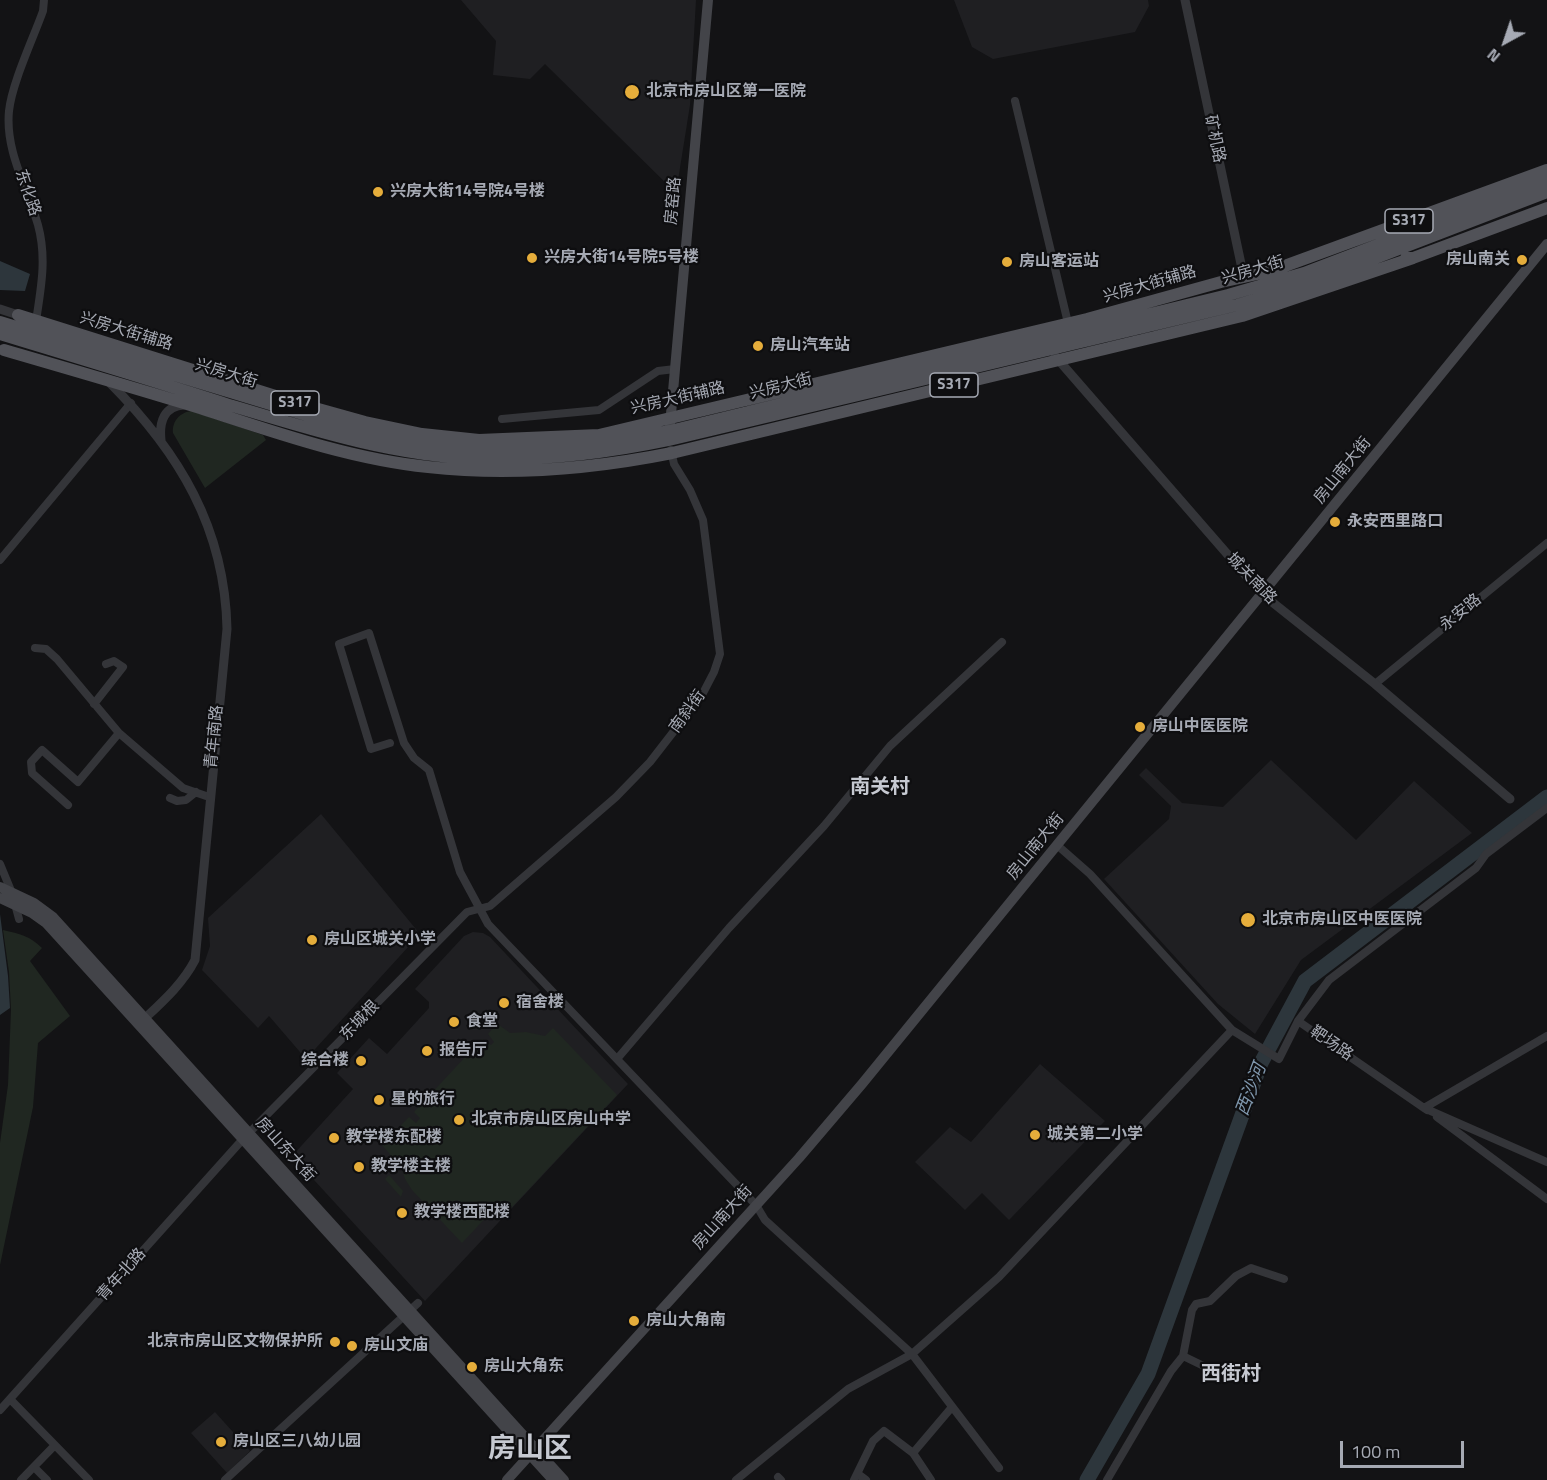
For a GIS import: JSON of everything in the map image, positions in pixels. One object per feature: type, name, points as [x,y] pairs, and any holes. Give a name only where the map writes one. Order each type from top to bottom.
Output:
[{"type":"main road","name":"房窑路","points":[[670,430],[708,0]]},
{"type":"main road","name":"兴房大街辅路","points":[[36,321],[304,405],[365,422],[422,434],[479,440],[670,430],[827,380],[1143,305],[1221,282],[1271,271],[1547,170]]},
{"type":"main road","name":"兴房大街","points":[[10,327],[70,355],[339,437],[419,454],[479,459],[516,459],[670,430],[1050,350],[1237,305],[1308,284],[1378,259],[1547,180]]},
{"type":"main road","name":"兴房大街","points":[[670,430],[1228,295],[1304,273],[1547,192]]},
{"type":"main road","name":"兴房大街","points":[[1,352],[107,380],[352,453],[426,467],[488,470],[587,467],[636,461],[672,453],[1242,316],[1413,258],[1547,208]]},
{"type":"main road","name":"房山南大街","points":[[507,1480],[756,1205],[862,1084],[1547,244]]},
{"type":"main road","name":"兴房大街","points":[[1378,259],[1413,258]]},
{"type":"main road","points":[[1228,295],[1271,271]]},
{"type":"main road","points":[[1143,305],[1170,309]]},
{"type":"main road","points":[[10,327],[36,321]]},
{"type":"main road","name":"兴房大街","points":[[10,327],[362,432],[423,443],[482,450],[563,451]]},
{"type":"main road","points":[[136,352],[154,369]]},
{"type":"main road","points":[[70,355],[107,380]]},
{"type":"main road","points":[[778,394],[795,400]]},
{"type":"main road","points":[[581,435],[563,451],[587,467]]},
{"type":"main road","points":[[289,436],[339,437]]},
{"type":"main road","points":[[488,470],[516,459]]},
{"type":"main road","name":"房山东大街","points":[[3,893],[34,903],[53,917],[142,1022]]},
{"type":"main road","name":"房山东大街","points":[[3,893],[15,904],[46,923],[142,1022],[411,1310],[532,1451]]},
{"type":"main road","points":[[532,1451],[553,1480]]},
{"type":"main road","points":[[532,1451],[564,1480]]},
{"type":"street","name":"东化路","points":[[36,321],[43,272],[43,252],[38,226],[10,141],[9,110],[43,11],[44,0]]},
{"type":"street","name":"矿机路","points":[[1185,0],[1244,278]]},
{"type":"street","points":[[1015,101],[1068,323]]},
{"type":"street","points":[[0,309],[10,327]]},
{"type":"street","name":"城关南路","points":[[1050,350],[1262,594],[1375,684],[1510,799]]},
{"type":"street","points":[[502,419],[599,410],[658,371],[675,369]]},
{"type":"street","name":"青年南路","points":[[107,380],[130,403],[162,442],[194,493],[215,543],[226,602],[227,629],[195,960],[178,985],[142,1022]]},
{"type":"street","points":[[0,560],[130,403]]},
{"type":"street","points":[[162,442],[160,423],[165,413],[175,406],[193,406]]},
{"type":"street","name":"南斜街","points":[[480,909],[490,906],[622,790],[650,762],[702,695],[714,672],[720,654],[703,520],[690,490],[674,464],[670,430]]},
{"type":"street","name":"永安路","points":[[1375,684],[1547,543]]},
{"type":"street","points":[[390,744],[370,749],[339,644],[369,633],[404,743],[414,758],[429,770],[460,872],[488,924],[756,1205],[765,1220],[912,1354],[999,1468]]},
{"type":"street","points":[[616,1059],[729,928],[824,826],[890,746],[1002,642]]},
{"type":"street","points":[[35,648],[46,649],[57,659],[119,733],[183,788],[209,797]]},
{"type":"street","points":[[94,704],[123,667],[114,661],[106,664]]},
{"type":"street","points":[[68,805],[32,773],[31,762],[42,750],[78,782],[119,733]]},
{"type":"street","points":[[170,798],[177,801],[186,800],[196,792]]},
{"type":"street","points":[[1298,1022],[1329,980],[1476,868],[1486,854],[1547,808]]},
{"type":"street","name":"靶场路","points":[[1057,845],[1090,874],[1232,1030],[1279,1059],[1298,1022],[1424,1108],[1547,1162]]},
{"type":"street","points":[[0,864],[3,893]]},
{"type":"street","points":[[15,904],[19,919]]},
{"type":"street","name":"东城根","points":[[247,1136],[467,912],[480,909]]},
{"type":"street","points":[[736,1480],[848,1389],[912,1354],[999,1277],[1232,1030]]},
{"type":"street","points":[[1547,1036],[1424,1108],[1547,1199]]},
{"type":"street","name":"青年北路","points":[[0,1410],[247,1136]]},
{"type":"street","points":[[1107,1480],[1171,1371],[1183,1356],[1192,1310],[1196,1304],[1210,1301],[1236,1276],[1251,1268],[1284,1279]]},
{"type":"street","points":[[225,1480],[411,1310]]},
{"type":"street","points":[[1183,1356],[1216,1372]]},
{"type":"street","points":[[10,1399],[89,1480]]},
{"type":"street","points":[[913,1453],[952,1407]]},
{"type":"street","points":[[866,1480],[856,1477],[873,1441],[884,1431],[913,1453],[931,1480]]},
{"type":"street","points":[[21,1480],[55,1445]]},
{"type":"street","points":[[34,1467],[47,1480]]},
{"type":"shaded area","name":"北京市房山区第一医院","points":[[461,0],[696,0],[690,105],[676,193],[545,64],[530,79],[493,75],[496,41]]},
{"type":"shaded area","points":[[954,0],[1148,0],[1149,6],[1135,32],[993,59],[972,47]]},
{"type":"shaded area","points":[[0,261],[30,274],[25,291],[0,290]]},
{"type":"shaded area","points":[[192,411],[263,435],[266,440],[205,488],[173,433],[178,418]]},
{"type":"shaded area","name":"北京市房山区中医医院","points":[[1271,760],[1356,840],[1414,781],[1472,833],[1301,960],[1255,1034],[1218,1004],[1104,879],[1169,819],[1171,806],[1139,775],[1146,768],[1182,803],[1223,807]]},
{"type":"shaded area","name":"房山区城关小学","points":[[321,814],[420,934],[306,1059],[269,1016],[258,1028],[202,970],[210,946],[208,918]]},
{"type":"shaded area","points":[[0,914],[10,1008],[0,1015]]},
{"type":"shaded area","points":[[3,930],[24,936],[42,948],[30,961],[70,1016],[38,1043],[33,1107],[0,1265],[0,1143],[8,1085],[11,1010]]},
{"type":"shaded area","name":"北京市房山区房山中学","points":[[473,932],[483,933],[490,937],[628,1084],[425,1301],[292,1156],[353,1089],[337,1073],[369,1038],[387,1054],[429,1008],[429,1002],[415,989],[464,936]]},
{"type":"shaded area","points":[[499,1025],[510,1033],[526,1032],[545,1036],[553,1028],[617,1095],[500,1220],[491,1212],[462,1243],[412,1190],[401,1167],[382,1145],[409,1117],[416,1123],[420,1118],[414,1112],[482,1039],[491,1045],[494,1042],[488,1034]]},
{"type":"shaded area","name":"城关第二小学","points":[[1040,1064],[1105,1121],[1009,1220],[982,1193],[965,1210],[915,1162],[950,1127],[971,1142]]},
{"type":"shaded area","points":[[389,1175],[403,1191],[401,1197],[385,1179]]},
{"type":"shaded area","name":"房山区三八幼儿园","points":[[215,1412],[250,1451],[227,1473],[191,1433]]},
{"type":"waterway","name":"西沙河","points":[[1087,1480],[1148,1374],[1261,1063],[1305,981],[1547,797]]},
{"type":"place","name":"北京市房山区第一医院","points":[[632,92]]},
{"type":"place","name":"兴房大街14号院4号楼","points":[[378,192]]},
{"type":"place","name":"兴房大街14号院5号楼","points":[[532,258]]},
{"type":"place","name":"房山南关","points":[[1522,260]]},
{"type":"place","name":"房山客运站","points":[[1007,262]]},
{"type":"place","name":"房山汽车站","points":[[758,346]]},
{"type":"place","name":"永安西里路口","points":[[1335,522]]},
{"type":"place","name":"房山中医医院","points":[[1140,727]]},
{"type":"place","name":"北京市房山区中医医院","points":[[1248,920]]},
{"type":"place","name":"房山区城关小学","points":[[312,940]]},
{"type":"place","name":"宿舍楼","points":[[504,1003]]},
{"type":"place","name":"食堂","points":[[454,1022]]},
{"type":"place","name":"报告厅","points":[[427,1051]]},
{"type":"place","name":"综合楼","points":[[361,1061]]},
{"type":"place","name":"星的旅行","points":[[379,1100]]},
{"type":"place","name":"北京市房山区房山中学","points":[[459,1120]]},
{"type":"place","name":"城关第二小学","points":[[1035,1135]]},
{"type":"place","name":"教学楼东配楼","points":[[334,1138]]},
{"type":"place","name":"教学楼主楼","points":[[359,1167]]},
{"type":"place","name":"教学楼西配楼","points":[[402,1213]]},
{"type":"place","name":"房山大角南","points":[[634,1321]]},
{"type":"place","name":"北京市房山区文物保护所","points":[[335,1342]]},
{"type":"place","name":"房山文庙","points":[[352,1346]]},
{"type":"place","name":"房山大角东","points":[[472,1367]]},
{"type":"place","name":"房山区三八幼儿园","points":[[221,1442]]},
{"type":"district","name":"南关村","points":[[880,788]]},
{"type":"district","name":"西街村","points":[[1231,1375]]},
{"type":"district","name":"房山区","points":[[530,1450]]}]
